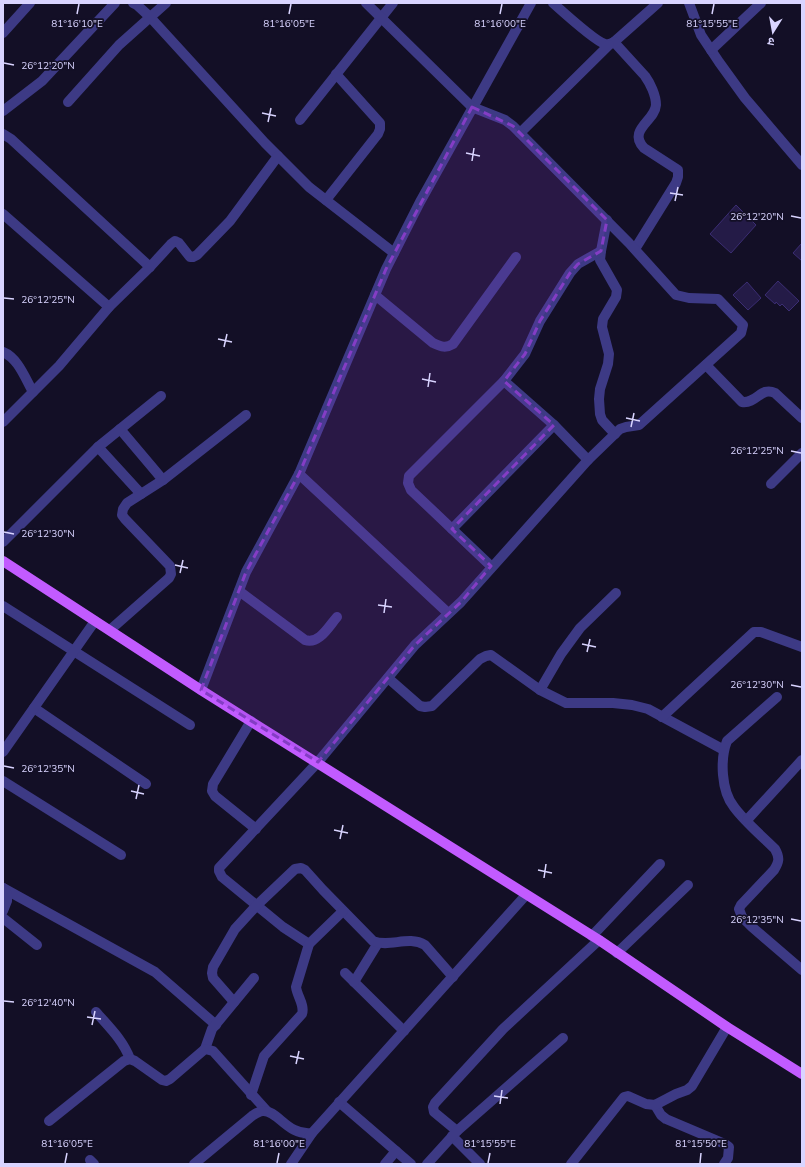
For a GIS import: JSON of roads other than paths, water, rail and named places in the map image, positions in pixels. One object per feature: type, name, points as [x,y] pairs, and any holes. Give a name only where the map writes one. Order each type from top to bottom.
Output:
[{"type":"main road","points":[[3,561],[201,690],[318,762],[596,938],[728,1027],[802,1074]]},
{"type":"street","points":[[3,33],[30,3]]},
{"type":"street","points":[[3,111],[42,81],[115,3]]},
{"type":"street","points":[[133,3],[138,5],[150,17],[278,156],[309,187],[394,253]]},
{"type":"street","points":[[68,102],[119,45],[166,3]]},
{"type":"street","points":[[309,944],[257,906],[222,877],[219,868],[318,762],[414,645],[461,602],[491,566],[588,460],[620,429],[626,427],[636,427],[639,425],[741,333],[743,325],[718,299],[689,298],[676,295],[607,220],[520,134],[505,120],[472,108],[366,3]]},
{"type":"street","points":[[300,120],[393,3]]},
{"type":"street","points":[[553,3],[595,38],[604,44],[612,43]]},
{"type":"street","points":[[520,134],[612,43],[658,3]]},
{"type":"street","points":[[689,3],[701,35],[711,50],[745,98],[802,165]]},
{"type":"street","points":[[711,50],[761,3]]},
{"type":"street","points":[[201,690],[246,572],[298,474],[394,253],[420,202],[528,4]]},
{"type":"street","points":[[612,43],[649,81],[655,98],[655,109],[639,132],[638,137],[640,144],[679,172],[676,183],[635,249]]},
{"type":"street","points":[[326,200],[378,134],[380,129],[380,123],[336,74]]},
{"type":"street","points":[[3,134],[11,139],[150,267]]},
{"type":"street","points":[[3,422],[59,366],[109,307],[171,244],[175,242],[179,243],[190,256],[193,257],[197,255],[230,221],[278,156]]},
{"type":"street","points":[[3,214],[109,307]]},
{"type":"street","points":[[607,220],[600,260],[617,290],[616,297],[603,319],[602,327],[609,354],[608,364],[600,389],[600,414],[602,420],[615,434]]},
{"type":"street","points":[[491,566],[411,490],[408,484],[409,476],[504,381],[525,354],[540,321],[570,273],[578,264],[601,251]]},
{"type":"street","points":[[375,295],[433,343],[442,347],[448,347],[453,344],[516,257]]},
{"type":"street","points":[[3,352],[8,354],[14,360],[33,392]]},
{"type":"street","points":[[706,365],[742,402],[750,402],[765,391],[770,390],[802,418]]},
{"type":"street","points":[[504,381],[554,425],[588,460]]},
{"type":"street","points":[[3,542],[98,447],[161,396]]},
{"type":"street","points":[[110,630],[169,578],[171,574],[170,566],[122,515],[123,509],[127,503],[163,480],[246,415]]},
{"type":"street","points":[[452,529],[554,425]]},
{"type":"street","points":[[120,429],[163,480]]},
{"type":"street","points":[[98,447],[142,494]]},
{"type":"street","points":[[771,484],[802,453]]},
{"type":"street","points":[[298,474],[448,613]]},
{"type":"street","points":[[239,590],[305,640],[310,642],[317,640],[337,617]]},
{"type":"street","points":[[540,690],[561,654],[580,628],[616,593]]},
{"type":"street","points":[[3,606],[190,725]]},
{"type":"street","points":[[3,752],[95,621]]},
{"type":"street","points":[[662,717],[754,632],[761,632],[802,647]]},
{"type":"street","points":[[388,678],[420,706],[429,707],[432,706],[480,659],[490,655],[495,657],[540,690],[566,703],[613,703],[632,705],[648,709],[724,750]]},
{"type":"street","points":[[777,697],[727,741],[722,761],[726,790],[733,806],[776,849],[779,856],[778,863],[774,870],[740,906],[740,914],[752,927],[802,970]]},
{"type":"street","points":[[34,708],[146,784]]},
{"type":"street","points":[[251,721],[213,784],[212,791],[215,796],[256,829]]},
{"type":"street","points":[[747,820],[802,760]]},
{"type":"street","points":[[3,781],[120,855]]},
{"type":"street","points":[[480,1164],[434,1112],[433,1107],[435,1103],[503,1029],[596,938],[660,864]]},
{"type":"street","points":[[234,1002],[213,978],[213,967],[235,929],[295,869],[300,868],[305,870],[373,941],[383,944],[414,940],[420,942],[453,977]]},
{"type":"street","points":[[617,952],[688,885]]},
{"type":"street","points":[[3,888],[8,894],[3,911]]},
{"type":"street","points":[[3,888],[154,972],[216,1025]]},
{"type":"street","points":[[291,1164],[312,1133],[339,1102],[526,895]]},
{"type":"street","points":[[252,1094],[264,1056],[302,1014],[304,1009],[296,986],[309,944],[343,911]]},
{"type":"street","points":[[3,918],[37,945]]},
{"type":"street","points":[[354,982],[378,943]]},
{"type":"street","points":[[344,973],[404,1031]]},
{"type":"street","points":[[49,1121],[124,1060],[130,1059],[135,1061],[162,1080],[166,1081],[170,1079],[205,1049],[209,1035],[254,978]]},
{"type":"street","points":[[96,1012],[118,1037],[130,1059]]},
{"type":"street","points":[[571,1164],[624,1097],[628,1096],[646,1104],[655,1105],[687,1090],[692,1086],[728,1027]]},
{"type":"street","points":[[427,1164],[454,1134],[563,1038]]},
{"type":"street","points":[[205,1049],[213,1051],[266,1110],[293,1130],[299,1133],[312,1133]]},
{"type":"street","points":[[339,1102],[411,1164]]},
{"type":"street","points":[[655,1105],[661,1115],[666,1118],[729,1147],[728,1158],[724,1164]]},
{"type":"street","points":[[194,1164],[252,1116],[260,1111],[266,1110]]},
{"type":"street","points":[[385,1164],[396,1151]]}]
